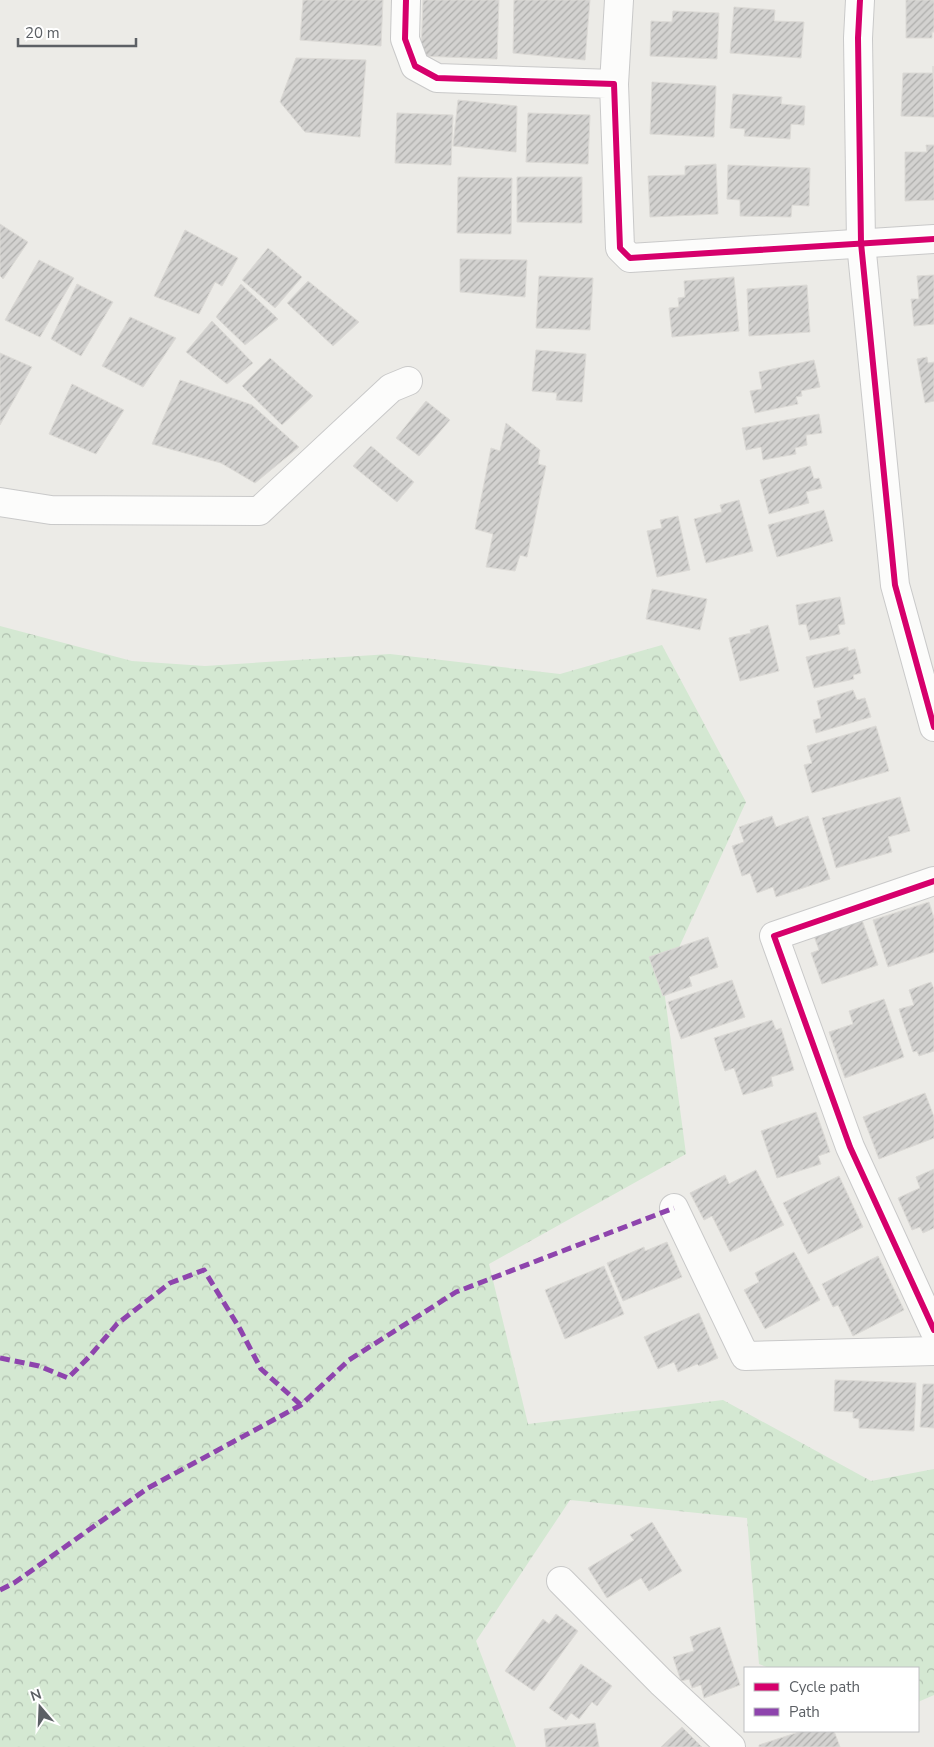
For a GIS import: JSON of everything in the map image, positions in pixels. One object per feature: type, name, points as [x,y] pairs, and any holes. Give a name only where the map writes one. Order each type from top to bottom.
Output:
[{"type":"street","points":[[406,0],[404,39],[415,66],[437,78],[614,84]]},
{"type":"street","points":[[619,0],[614,84],[620,248],[630,258],[934,239]]},
{"type":"street","points":[[860,0],[858,38],[861,243],[895,586],[934,728]]},
{"type":"street","points":[[0,502],[51,510],[259,511],[391,388],[408,382]]},
{"type":"street","points":[[934,881],[774,936],[850,1147],[934,1330]]},
{"type":"street","points":[[674,1208],[746,1356],[934,1351]]},
{"type":"street","points":[[561,1581],[661,1682],[731,1747]]},
{"type":"green space","points":[[0,626],[132,661],[205,666],[390,654],[560,674],[662,645],[746,802],[663,982],[686,1154],[489,1264],[528,1424],[723,1400],[871,1481],[934,1469],[934,1695],[919,1702],[919,1667],[766,1667],[759,1664],[747,1518],[570,1500],[476,1641],[516,1747],[0,1747]]},
{"type":"building","points":[[303,0],[383,0],[381,46],[300,40]]},
{"type":"building","points":[[423,0],[499,0],[497,59],[421,56]]},
{"type":"building","points":[[514,0],[590,0],[585,60],[513,53]]},
{"type":"building","points":[[906,0],[934,0],[934,32],[932,32],[932,38],[906,38]]},
{"type":"building","points":[[734,7],[775,10],[774,21],[804,22],[801,58],[730,53]]},
{"type":"building","points":[[673,11],[719,13],[717,59],[650,56],[651,21],[672,22]]},
{"type":"building","points":[[296,58],[366,60],[360,137],[305,132],[280,102]]},
{"type":"building","points":[[933,66],[934,117],[901,116],[903,73],[933,73]]},
{"type":"building","points":[[652,82],[716,86],[714,137],[650,134]]},
{"type":"building","points":[[733,94],[782,97],[781,104],[805,106],[804,125],[791,124],[790,139],[744,136],[745,129],[730,128]]},
{"type":"building","points":[[458,100],[517,106],[516,152],[453,146]]},
{"type":"building","points":[[397,113],[453,115],[451,165],[395,163]]},
{"type":"building","points":[[528,113],[590,115],[588,164],[526,162]]},
{"type":"building","points":[[926,145],[934,145],[934,200],[905,201],[905,152],[927,152]]},
{"type":"building","points":[[716,164],[718,214],[650,217],[648,176],[685,175],[685,166]]},
{"type":"building","points":[[728,165],[810,168],[809,206],[792,205],[791,217],[740,216],[740,200],[727,199]]},
{"type":"building","points":[[458,177],[512,178],[511,234],[457,233]]},
{"type":"building","points":[[517,177],[582,177],[582,223],[517,222]]},
{"type":"building","points":[[0,224],[28,242],[3,279],[0,276]]},
{"type":"building","points":[[185,230],[238,258],[222,286],[215,282],[199,314],[154,296]]},
{"type":"building","points":[[268,248],[302,277],[275,308],[242,280]]},
{"type":"building","points":[[460,259],[527,260],[525,297],[460,292]]},
{"type":"building","points":[[39,260],[74,278],[40,337],[5,320]]},
{"type":"building","points":[[934,275],[934,324],[914,326],[911,299],[919,299],[917,276]]},
{"type":"building","points":[[539,276],[593,278],[590,330],[536,328]]},
{"type":"building","points":[[734,277],[739,331],[672,337],[669,308],[679,307],[678,298],[685,297],[684,281]]},
{"type":"building","points":[[308,281],[359,322],[333,346],[287,303]]},
{"type":"building","points":[[77,284],[113,302],[81,356],[51,339]]},
{"type":"building","points":[[241,284],[278,319],[245,345],[216,317]]},
{"type":"building","points":[[807,285],[810,332],[749,336],[747,289]]},
{"type":"building","points":[[130,317],[176,338],[143,387],[102,366]]},
{"type":"building","points":[[212,321],[253,363],[227,384],[186,352]]},
{"type":"building","points":[[536,350],[586,354],[582,402],[556,400],[557,393],[532,391]]},
{"type":"building","points":[[0,353],[32,367],[0,425]]},
{"type":"building","points":[[927,357],[928,363],[934,362],[934,401],[925,403],[917,359]]},
{"type":"building","points":[[270,358],[313,396],[282,425],[242,386]]},
{"type":"building","points":[[814,360],[820,387],[801,391],[802,396],[796,397],[798,404],[755,413],[750,391],[762,389],[759,372]]},
{"type":"building","points":[[180,380],[252,405],[299,447],[255,483],[221,463],[152,444]]},
{"type":"building","points":[[72,384],[124,410],[96,454],[49,434]]},
{"type":"building","points":[[426,401],[450,420],[419,456],[396,438]]},
{"type":"building","points":[[819,414],[822,433],[806,435],[807,445],[795,448],[796,454],[763,460],[761,447],[746,450],[742,428]]},
{"type":"building","points":[[506,423],[540,450],[538,464],[546,466],[527,557],[520,555],[515,571],[486,567],[493,534],[475,529],[491,448],[500,451]]},
{"type":"building","points":[[371,446],[414,482],[397,502],[353,466]]},
{"type":"building","points":[[810,466],[814,479],[819,478],[822,488],[806,492],[809,503],[769,514],[760,480]]},
{"type":"building","points":[[739,500],[753,551],[706,563],[694,519],[722,512],[720,505]]},
{"type":"building","points":[[824,510],[833,541],[777,557],[768,525]]},
{"type":"building","points":[[678,516],[690,570],[657,577],[647,531],[662,528],[660,520]]},
{"type":"building","points":[[652,589],[707,599],[700,630],[646,619]]},
{"type":"building","points":[[840,597],[845,624],[838,625],[840,634],[810,640],[806,624],[799,625],[796,605]]},
{"type":"building","points":[[768,625],[779,671],[740,681],[729,638],[751,633],[750,630]]},
{"type":"building","points":[[848,647],[848,651],[855,649],[861,673],[853,675],[854,679],[814,688],[806,657]]},
{"type":"building","points":[[853,690],[857,700],[865,698],[871,717],[816,733],[813,720],[821,718],[817,701]]},
{"type":"building","points":[[876,726],[889,771],[812,793],[804,765],[812,763],[807,746]]},
{"type":"building","points":[[900,797],[910,831],[888,837],[892,852],[836,868],[822,818]]},
{"type":"building","points":[[772,816],[776,827],[808,816],[830,879],[776,897],[773,887],[757,893],[750,873],[742,876],[732,846],[744,842],[739,827]]},
{"type":"building","points":[[929,902],[934,918],[934,952],[888,967],[873,920]]},
{"type":"building","points":[[862,920],[878,965],[822,984],[811,953],[819,950],[814,936]]},
{"type":"building","points":[[708,937],[718,967],[689,977],[692,986],[663,996],[649,957]]},
{"type":"building","points":[[732,980],[745,1017],[681,1039],[668,1002]]},
{"type":"building","points":[[931,982],[934,989],[934,1051],[919,1056],[917,1051],[913,1052],[899,1009],[914,1005],[909,990]]},
{"type":"building","points":[[884,999],[904,1057],[845,1078],[829,1032],[853,1024],[849,1011]]},
{"type":"building","points":[[772,1020],[776,1030],[781,1028],[794,1070],[771,1077],[773,1086],[743,1095],[734,1068],[725,1071],[714,1038]]},
{"type":"building","points":[[925,1093],[934,1117],[934,1138],[879,1159],[863,1117]]},
{"type":"building","points":[[816,1112],[830,1152],[818,1156],[821,1164],[777,1178],[761,1131]]},
{"type":"building","points":[[934,1169],[934,1228],[923,1233],[920,1227],[912,1230],[898,1198],[920,1188],[916,1177]]},
{"type":"building","points":[[756,1170],[784,1225],[730,1252],[712,1216],[704,1220],[690,1193],[725,1175],[729,1184]]},
{"type":"building","points":[[839,1176],[863,1227],[808,1254],[783,1203]]},
{"type":"building","points":[[667,1242],[682,1277],[623,1301],[607,1263],[644,1247],[645,1251]]},
{"type":"building","points":[[794,1252],[820,1300],[765,1329],[744,1290],[759,1282],[755,1273]]},
{"type":"building","points":[[878,1256],[904,1310],[853,1336],[838,1305],[833,1307],[822,1284]]},
{"type":"building","points":[[604,1266],[624,1314],[565,1339],[545,1290]]},
{"type":"building","points":[[699,1313],[718,1358],[678,1372],[674,1362],[658,1369],[644,1337]]},
{"type":"building","points":[[835,1380],[916,1383],[914,1431],[859,1428],[859,1419],[853,1418],[853,1412],[834,1411]]},
{"type":"building","points":[[923,1384],[934,1384],[934,1428],[920,1427]]},
{"type":"building","points":[[652,1522],[682,1571],[649,1591],[641,1578],[607,1598],[588,1568],[634,1540],[630,1535]]},
{"type":"building","points":[[556,1614],[578,1631],[534,1691],[505,1671],[543,1619],[549,1624]]},
{"type":"building","points":[[720,1627],[740,1685],[704,1698],[701,1685],[692,1688],[689,1679],[681,1681],[673,1657],[694,1651],[690,1637]]},
{"type":"building","points":[[581,1664],[612,1686],[597,1706],[592,1702],[579,1719],[571,1713],[566,1720],[549,1708]]},
{"type":"building","points":[[595,1723],[599,1747],[546,1747],[544,1729]]},
{"type":"building","points":[[682,1727],[702,1747],[661,1747]]},
{"type":"building","points":[[799,1732],[834,1732],[840,1747],[759,1747],[759,1745]]},
{"type":"marked path","points":[[0,1590],[14,1583],[148,1488],[301,1405],[349,1360],[456,1292],[674,1208]]},
{"type":"marked path","points":[[0,1358],[39,1366],[68,1378],[117,1324],[170,1283],[204,1270],[240,1329],[261,1369],[301,1405]]},
{"type":"cycle path","points":[[406,0],[405,39],[415,66],[437,78],[614,84],[620,248],[630,258],[934,239]]},
{"type":"cycle path","points":[[860,0],[858,38],[861,243],[895,585],[934,727]]},
{"type":"cycle path","points":[[934,881],[774,936],[850,1147],[934,1330]]}]
